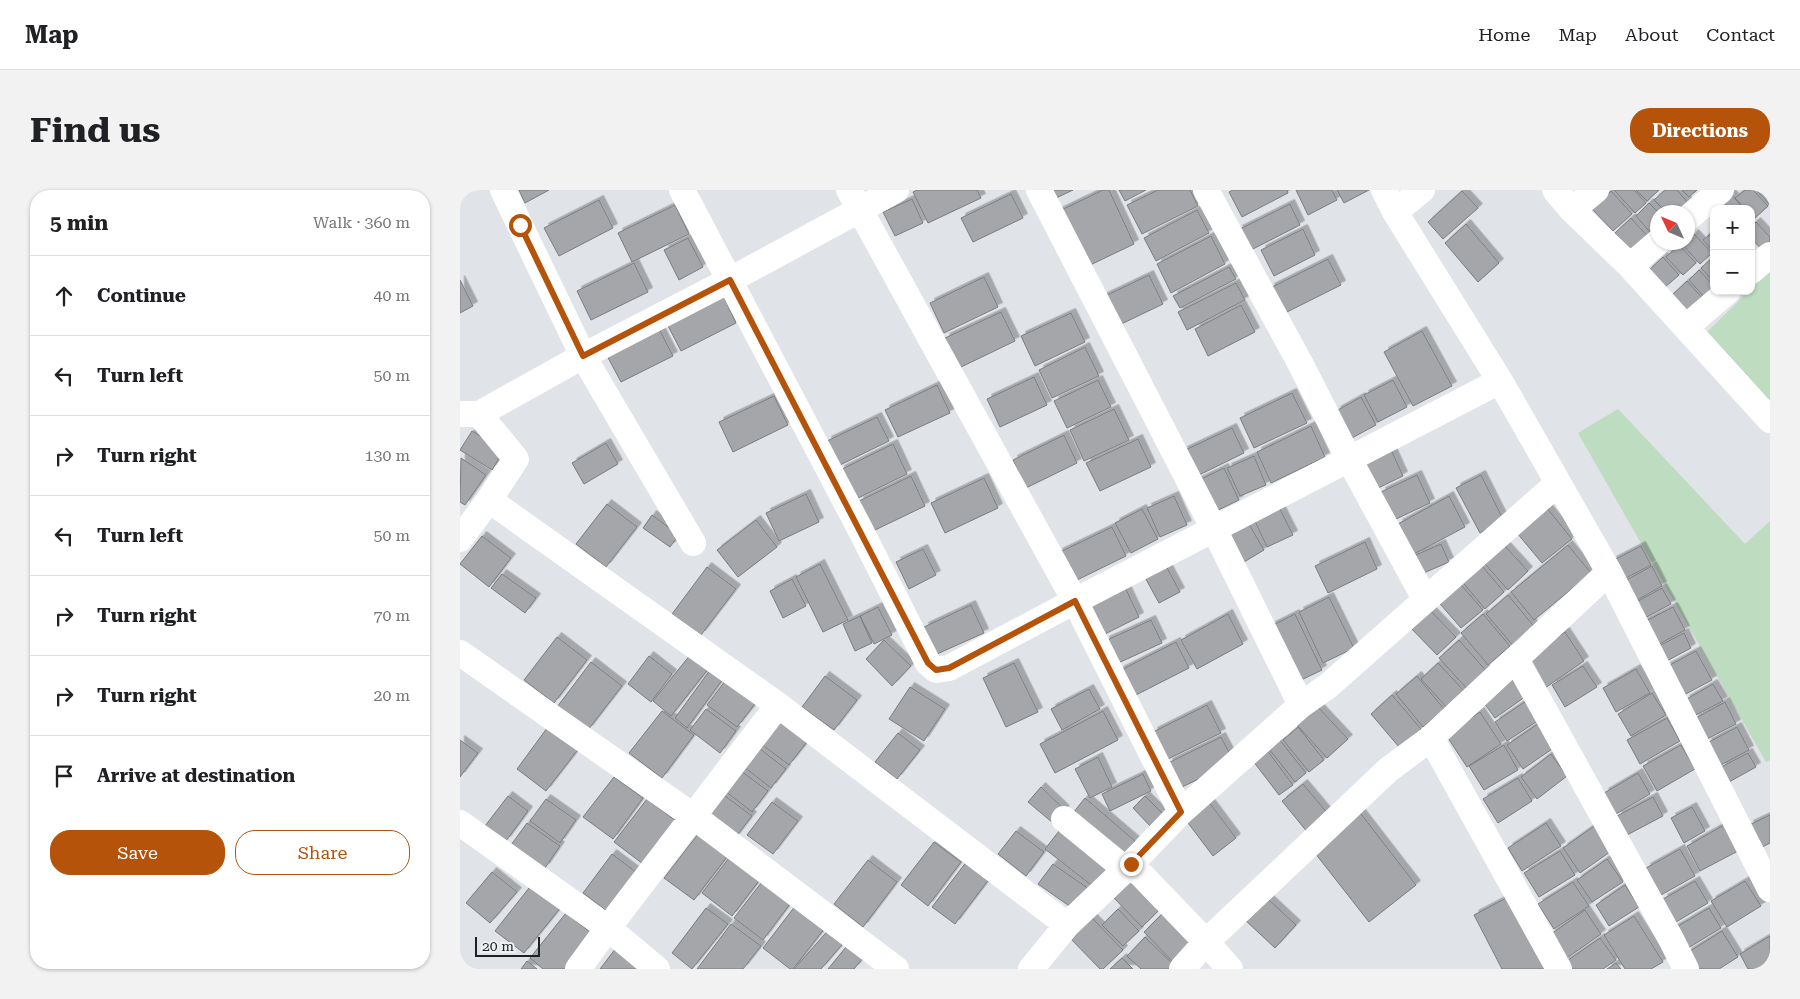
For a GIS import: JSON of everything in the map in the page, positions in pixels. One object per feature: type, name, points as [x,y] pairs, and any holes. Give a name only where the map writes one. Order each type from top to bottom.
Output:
[{"type":"street","points":[[503,190],[583,356],[692,543]]},
{"type":"street","points":[[682,190],[928,663],[936,670],[949,668],[1500,381]]},
{"type":"street","points":[[460,539],[516,460],[469,414],[730,280],[854,200],[896,190]]},
{"type":"street","points":[[1039,190],[1214,529],[1301,705]]},
{"type":"street","points":[[1206,190],[1425,599]]},
{"type":"street","points":[[1422,190],[1390,201],[1500,381],[1610,572],[1770,889]]},
{"type":"street","points":[[1555,190],[1572,210],[1630,266],[1770,420]]},
{"type":"street","points":[[1572,210],[1596,190]]},
{"type":"street","points":[[1695,212],[1722,190]]},
{"type":"street","points":[[854,200],[1075,601],[1181,812]]},
{"type":"street","points":[[1630,266],[1650,249]]},
{"type":"street","points":[[1755,268],[1770,255]]},
{"type":"street","points":[[1686,327],[1723,295]]},
{"type":"street","points":[[1030,969],[1067,925],[1181,812],[1301,705],[1328,686],[1558,483]]},
{"type":"street","points":[[488,500],[778,705],[1067,925]]},
{"type":"street","points":[[1182,969],[1206,942],[1388,770],[1431,738],[1610,572]]},
{"type":"street","points":[[460,653],[693,816],[896,969]]},
{"type":"street","points":[[1516,659],[1672,939],[1686,969]]},
{"type":"street","points":[[578,969],[778,705]]},
{"type":"street","points":[[1431,738],[1559,969]]},
{"type":"street","points":[[1064,819],[1128,866],[1206,942],[1230,969]]},
{"type":"street","points":[[460,823],[608,928],[657,969]]},
{"type":"green space","points":[[1770,271],[1770,414],[1705,334],[1745,295],[1755,295],[1755,285]]},
{"type":"green space","points":[[1618,409],[1745,544],[1770,521],[1770,760],[1766,762],[1578,433]]},
{"type":"building","points":[[519,190],[549,190],[525,203]]},
{"type":"building","points":[[917,190],[977,190],[981,198],[928,223],[913,192]]},
{"type":"building","points":[[1048,190],[1073,190],[1052,200]]},
{"type":"building","points":[[1103,190],[1109,190],[1134,244],[1084,268],[1057,212]]},
{"type":"building","points":[[1119,190],[1146,190],[1125,201]]},
{"type":"building","points":[[1158,190],[1190,190],[1198,206],[1142,234],[1127,205]]},
{"type":"building","points":[[1233,190],[1287,190],[1288,193],[1242,217],[1229,192]]},
{"type":"building","points":[[1296,190],[1332,190],[1337,200],[1308,215]]},
{"type":"building","points":[[1337,190],[1369,190],[1344,203]]},
{"type":"building","points":[[1614,190],[1634,190],[1646,203],[1635,213]]},
{"type":"building","points":[[1636,190],[1659,190],[1647,201]]},
{"type":"building","points":[[1665,190],[1677,190],[1690,205],[1659,205],[1654,200]]},
{"type":"building","points":[[1682,190],[1697,190],[1689,197]]},
{"type":"building","points":[[1745,190],[1753,190],[1768,206],[1755,218],[1755,205],[1741,205],[1735,198]]},
{"type":"building","points":[[1756,190],[1770,190],[1770,205]]},
{"type":"building","points":[[1462,191],[1478,208],[1443,239],[1428,222]]},
{"type":"building","points":[[1611,191],[1632,214],[1613,231],[1592,209]]},
{"type":"building","points":[[1011,194],[1023,218],[973,242],[961,218]]},
{"type":"building","points":[[1731,194],[1741,205],[1723,205],[1721,203]]},
{"type":"building","points":[[912,199],[923,223],[895,236],[883,212]]},
{"type":"building","points":[[599,200],[613,228],[559,256],[544,228]]},
{"type":"building","points":[[1649,203],[1651,205],[1650,232],[1636,216]]},
{"type":"building","points":[[1290,204],[1300,225],[1249,251],[1238,230]]},
{"type":"building","points":[[675,205],[689,234],[632,262],[618,233]]},
{"type":"building","points":[[1197,210],[1209,233],[1156,261],[1144,238]]},
{"type":"building","points":[[1631,218],[1650,241],[1634,255],[1615,233]]},
{"type":"building","points":[[1755,223],[1770,237],[1770,246],[1764,252],[1755,242]]},
{"type":"building","points":[[1466,224],[1499,263],[1478,282],[1445,243]]},
{"type":"building","points":[[1303,229],[1315,255],[1274,276],[1261,250]]},
{"type":"building","points":[[1710,234],[1710,248],[1703,240]]},
{"type":"building","points":[[1695,235],[1710,251],[1710,255],[1700,264],[1687,250],[1695,250]]},
{"type":"building","points":[[1211,236],[1225,264],[1171,293],[1157,264]]},
{"type":"building","points":[[688,238],[703,267],[679,280],[664,250]]},
{"type":"building","points":[[1674,250],[1684,250],[1696,263],[1683,275],[1666,257]]},
{"type":"building","points":[[1663,257],[1679,275],[1664,288],[1648,271]]},
{"type":"building","points":[[1328,259],[1341,285],[1283,314],[1270,288]]},
{"type":"building","points":[[1710,260],[1710,278],[1701,268]]},
{"type":"building","points":[[634,263],[648,292],[591,320],[577,291]]},
{"type":"building","points":[[1229,267],[1236,279],[1180,308],[1173,296]]},
{"type":"building","points":[[1699,270],[1710,282],[1710,290],[1704,297],[1689,280]]},
{"type":"building","points":[[1149,275],[1163,304],[1115,327],[1101,298]]},
{"type":"building","points":[[984,277],[998,307],[944,333],[930,303]]},
{"type":"building","points":[[460,280],[473,306],[460,313]]},
{"type":"building","points":[[1687,281],[1705,301],[1687,318],[1669,298]]},
{"type":"building","points":[[1236,283],[1245,300],[1187,330],[1178,312]]},
{"type":"building","points":[[722,293],[736,323],[681,351],[666,322]]},
{"type":"building","points":[[1241,305],[1255,332],[1208,356],[1195,329]]},
{"type":"building","points":[[1001,312],[1015,341],[959,368],[945,338]]},
{"type":"building","points":[[1071,313],[1085,342],[1035,366],[1021,336]]},
{"type":"building","points":[[657,325],[673,356],[621,382],[605,352]]},
{"type":"building","points":[[1422,331],[1452,386],[1413,406],[1384,352]]},
{"type":"building","points":[[1085,347],[1099,376],[1052,398],[1039,370]]},
{"type":"building","points":[[1034,377],[1047,405],[1000,427],[987,399]]},
{"type":"building","points":[[1098,380],[1111,407],[1067,428],[1054,401]]},
{"type":"building","points":[[1393,380],[1407,407],[1378,422],[1364,395]]},
{"type":"building","points":[[937,385],[950,413],[898,437],[885,410]]},
{"type":"building","points":[[1292,393],[1307,423],[1254,448],[1240,418]]},
{"type":"building","points":[[774,396],[788,425],[733,452],[719,422]]},
{"type":"building","points":[[1361,397],[1376,425],[1350,439],[1336,411]]},
{"type":"building","points":[[1114,409],[1129,440],[1084,461],[1070,430]]},
{"type":"building","points":[[877,417],[889,441],[838,466],[827,441]]},
{"type":"building","points":[[1311,426],[1325,457],[1271,483],[1257,452]]},
{"type":"building","points":[[1232,428],[1244,453],[1195,477],[1183,451]]},
{"type":"building","points":[[472,431],[504,450],[492,470],[460,450]]},
{"type":"building","points":[[1064,435],[1077,463],[1026,488],[1013,460]]},
{"type":"building","points":[[1138,439],[1151,467],[1100,491],[1086,463]]},
{"type":"building","points":[[606,443],[618,464],[584,484],[572,463]]},
{"type":"building","points":[[893,444],[907,474],[854,500],[840,470]]},
{"type":"building","points":[[1389,445],[1403,476],[1372,491],[1357,460]]},
{"type":"building","points":[[1254,456],[1266,485],[1240,496],[1227,468]]},
{"type":"building","points":[[461,458],[486,475],[465,505],[460,502]]},
{"type":"building","points":[[1224,468],[1239,500],[1210,514],[1195,482]]},
{"type":"building","points":[[1417,475],[1430,503],[1394,520],[1381,492]]},
{"type":"building","points":[[1481,475],[1504,521],[1480,533],[1456,488]]},
{"type":"building","points":[[911,476],[925,506],[873,531],[859,501]]},
{"type":"building","points":[[984,478],[998,508],[945,533],[931,503]]},
{"type":"building","points":[[806,494],[819,522],[779,541],[766,513]]},
{"type":"building","points":[[1174,496],[1187,525],[1160,537],[1147,508]]},
{"type":"building","points":[[1449,496],[1465,527],[1414,554],[1398,524]]},
{"type":"building","points":[[1277,503],[1293,535],[1267,547],[1252,515]]},
{"type":"building","points":[[607,504],[637,527],[606,567],[576,544]]},
{"type":"building","points":[[1547,508],[1572,539],[1542,563],[1517,533]]},
{"type":"building","points":[[1142,509],[1158,539],[1131,553],[1115,523]]},
{"type":"building","points":[[652,515],[679,535],[670,547],[643,528]]},
{"type":"building","points":[[1246,519],[1264,550],[1239,565],[1221,535]]},
{"type":"building","points":[[756,520],[777,547],[738,577],[717,550]]},
{"type":"building","points":[[1112,527],[1126,556],[1073,582],[1058,553]]},
{"type":"building","points":[[482,536],[511,558],[489,587],[460,564]]},
{"type":"building","points":[[1365,542],[1377,569],[1328,593],[1315,566]]},
{"type":"building","points":[[1441,544],[1449,562],[1419,575],[1411,557]]},
{"type":"building","points":[[1568,545],[1591,573],[1534,620],[1511,592]]},
{"type":"building","points":[[1505,546],[1528,571],[1508,590],[1485,564]]},
{"type":"building","points":[[1641,546],[1651,565],[1622,580],[1612,561]]},
{"type":"building","points":[[923,549],[936,575],[909,589],[896,562]]},
{"type":"building","points":[[1163,560],[1180,592],[1159,603],[1142,572]]},
{"type":"building","points":[[1477,560],[1504,592],[1485,609],[1458,577]]},
{"type":"building","points":[[820,564],[848,620],[823,632],[796,577]]},
{"type":"building","points":[[1652,566],[1662,586],[1632,603],[1621,583]]},
{"type":"building","points":[[707,567],[736,589],[701,635],[672,614]]},
{"type":"building","points":[[502,574],[536,598],[525,613],[491,588]]},
{"type":"building","points":[[792,579],[806,606],[783,618],[770,591]]},
{"type":"building","points":[[1456,579],[1483,610],[1461,628],[1434,597]]},
{"type":"building","points":[[1125,587],[1139,617],[1099,637],[1084,608]]},
{"type":"building","points":[[1662,588],[1671,604],[1641,620],[1633,604]]},
{"type":"building","points":[[1508,595],[1537,630],[1515,648],[1486,614]]},
{"type":"building","points":[[1329,597],[1354,648],[1323,663],[1299,612]]},
{"type":"building","points":[[971,605],[984,633],[937,654],[924,627]]},
{"type":"building","points":[[1426,606],[1456,637],[1437,655],[1407,624]]},
{"type":"building","points":[[878,607],[892,635],[874,644],[860,616]]},
{"type":"building","points":[[1673,607],[1685,630],[1654,647],[1642,623]]},
{"type":"building","points":[[1228,614],[1243,644],[1197,669],[1181,640]]},
{"type":"building","points":[[1295,614],[1322,670],[1297,682],[1271,626]]},
{"type":"building","points":[[1483,614],[1510,646],[1488,665],[1461,633]]},
{"type":"building","points":[[860,616],[872,643],[855,651],[843,624]]},
{"type":"building","points":[[1151,620],[1162,643],[1116,664],[1105,641]]},
{"type":"building","points":[[1565,632],[1584,661],[1545,688],[1525,658]]},
{"type":"building","points":[[1684,633],[1691,648],[1663,663],[1655,648]]},
{"type":"building","points":[[557,637],[587,660],[554,703],[524,680]]},
{"type":"building","points":[[884,640],[911,666],[892,686],[866,659]]},
{"type":"building","points":[[1459,640],[1488,673],[1468,690],[1439,658]]},
{"type":"building","points":[[1176,642],[1189,668],[1132,697],[1119,671]]},
{"type":"building","points":[[1696,651],[1712,680],[1682,696],[1666,667]]},
{"type":"building","points":[[691,654],[709,668],[671,716],[653,701]]},
{"type":"building","points":[[649,656],[672,674],[651,702],[628,684]]},
{"type":"building","points":[[591,662],[622,686],[588,730],[557,707]]},
{"type":"building","points":[[1014,663],[1038,712],[1006,727],[983,678]]},
{"type":"building","points":[[1438,663],[1466,693],[1448,709],[1421,679]]},
{"type":"building","points":[[1583,666],[1597,687],[1565,707],[1552,685]]},
{"type":"building","points":[[1636,669],[1650,693],[1616,712],[1603,688]]},
{"type":"building","points":[[710,670],[723,679],[687,728],[675,718]]},
{"type":"building","points":[[825,676],[857,700],[834,730],[802,707]]},
{"type":"building","points":[[1417,676],[1444,709],[1423,727],[1396,694]]},
{"type":"building","points":[[1512,678],[1525,697],[1495,718],[1481,699]]},
{"type":"building","points":[[725,681],[755,704],[737,727],[707,705]]},
{"type":"building","points":[[1713,684],[1723,701],[1694,716],[1685,700]]},
{"type":"building","points":[[910,687],[945,709],[924,741],[889,719]]},
{"type":"building","points":[[1089,689],[1100,709],[1062,730],[1051,709]]},
{"type":"building","points":[[1652,693],[1666,715],[1631,736],[1618,714]]},
{"type":"building","points":[[1392,695],[1421,729],[1399,747],[1371,714]]},
{"type":"building","points":[[1526,701],[1539,720],[1507,741],[1495,722]]},
{"type":"building","points":[[1725,702],[1736,724],[1705,740],[1694,719]]},
{"type":"building","points":[[1207,705],[1221,733],[1166,760],[1153,732]]},
{"type":"building","points":[[1317,706],[1348,739],[1327,758],[1297,725]]},
{"type":"building","points":[[706,709],[736,731],[720,753],[690,730]]},
{"type":"building","points":[[662,711],[694,735],[662,778],[629,753]]},
{"type":"building","points":[[1103,711],[1118,740],[1055,773],[1040,744]]},
{"type":"building","points":[[1480,712],[1501,744],[1467,767],[1446,735]]},
{"type":"building","points":[[775,717],[807,742],[789,765],[757,741]]},
{"type":"building","points":[[1667,718],[1680,741],[1640,764],[1627,740]]},
{"type":"building","points":[[1542,721],[1558,745],[1523,769],[1507,745]]},
{"type":"building","points":[[550,724],[580,747],[546,791],[517,769]]},
{"type":"building","points":[[1298,727],[1324,760],[1309,772],[1283,740]]},
{"type":"building","points":[[1737,727],[1749,750],[1719,766],[1707,743]]},
{"type":"building","points":[[898,733],[920,750],[897,779],[875,762]]},
{"type":"building","points":[[1221,737],[1234,762],[1180,788],[1168,763]]},
{"type":"building","points":[[460,740],[478,753],[460,777]]},
{"type":"building","points":[[1280,740],[1306,773],[1295,782],[1269,749]]},
{"type":"building","points":[[755,745],[786,769],[771,788],[740,764]]},
{"type":"building","points":[[1504,745],[1518,770],[1484,790],[1469,766]]},
{"type":"building","points":[[1681,745],[1695,769],[1657,791],[1643,766]]},
{"type":"building","points":[[1267,750],[1293,785],[1279,795],[1253,761]]},
{"type":"building","points":[[1748,753],[1756,767],[1729,782],[1721,767]]},
{"type":"building","points":[[1551,754],[1567,776],[1537,799],[1521,777]]},
{"type":"building","points":[[1098,757],[1112,787],[1090,798],[1075,769]]},
{"type":"building","points":[[737,768],[768,791],[752,812],[721,788]]},
{"type":"building","points":[[1638,773],[1650,794],[1616,814],[1604,793]]},
{"type":"building","points":[[1143,774],[1151,791],[1110,811],[1102,794]]},
{"type":"building","points":[[614,777],[643,798],[613,839],[583,817]]},
{"type":"building","points":[[1518,778],[1532,801],[1498,823],[1483,799]]},
{"type":"building","points":[[1303,784],[1329,815],[1308,833],[1282,801]]},
{"type":"building","points":[[1041,787],[1065,810],[1053,823],[1028,802]]},
{"type":"building","points":[[720,792],[752,816],[735,838],[703,814]]},
{"type":"building","points":[[508,796],[528,811],[506,841],[485,826]]},
{"type":"building","points":[[1145,796],[1165,816],[1152,828],[1133,808]]},
{"type":"building","points":[[1653,797],[1663,816],[1627,835],[1617,816]]},
{"type":"building","points":[[1085,798],[1135,841],[1119,860],[1069,818]]},
{"type":"building","points":[[546,799],[576,820],[560,843],[530,821]]},
{"type":"building","points":[[647,799],[676,821],[643,864],[614,842]]},
{"type":"building","points":[[772,802],[798,821],[773,854],[747,835]]},
{"type":"building","points":[[1209,802],[1236,838],[1213,856],[1185,819]]},
{"type":"building","points":[[1692,807],[1705,831],[1684,843],[1671,818]]},
{"type":"building","points":[[1358,810],[1416,885],[1369,922],[1311,848]]},
{"type":"building","points":[[1770,815],[1770,843],[1760,848],[1749,825]]},
{"type":"building","points":[[1600,822],[1617,847],[1580,873],[1563,848]]},
{"type":"building","points":[[527,823],[560,846],[545,868],[511,845]]},
{"type":"building","points":[[1546,823],[1561,846],[1522,871],[1508,848]]},
{"type":"building","points":[[1724,825],[1738,851],[1700,871],[1687,846]]},
{"type":"building","points":[[1063,826],[1113,865],[1095,888],[1045,849]]},
{"type":"building","points":[[1016,831],[1044,852],[1026,876],[998,854]]},
{"type":"building","points":[[698,834],[727,857],[694,900],[664,878]]},
{"type":"building","points":[[934,842],[961,862],[928,906],[901,885]]},
{"type":"building","points":[[1680,849],[1695,876],[1661,895],[1646,868]]},
{"type":"building","points":[[1560,851],[1575,875],[1539,897],[1524,873]]},
{"type":"building","points":[[612,854],[636,872],[607,911],[583,893]]},
{"type":"building","points":[[732,854],[762,877],[732,916],[702,893]]},
{"type":"building","points":[[1607,859],[1623,882],[1592,902],[1577,880]]},
{"type":"building","points":[[868,860],[897,882],[863,927],[834,904]]},
{"type":"building","points":[[967,861],[990,878],[955,924],[932,907]]},
{"type":"building","points":[[1053,864],[1089,889],[1075,910],[1038,884]]},
{"type":"building","points":[[492,872],[517,892],[490,923],[466,903]]},
{"type":"building","points":[[765,878],[793,900],[763,940],[734,918]]},
{"type":"building","points":[[1130,880],[1159,910],[1142,927],[1113,897]]},
{"type":"building","points":[[1695,881],[1708,903],[1676,922],[1663,899]]},
{"type":"building","points":[[1745,881],[1761,906],[1727,927],[1711,901]]},
{"type":"building","points":[[1573,882],[1589,906],[1554,929],[1538,904]]},
{"type":"building","points":[[533,883],[562,906],[524,953],[495,931]]},
{"type":"building","points":[[1625,885],[1639,907],[1609,926],[1596,905]]},
{"type":"building","points":[[1510,896],[1548,969],[1502,969],[1474,915]]},
{"type":"building","points":[[1266,897],[1296,925],[1275,948],[1245,920]]},
{"type":"building","points":[[799,901],[828,924],[793,969],[790,969],[763,948]]},
{"type":"building","points":[[706,908],[728,924],[692,969],[672,953]]},
{"type":"building","points":[[1709,908],[1721,928],[1685,950],[1673,929]]},
{"type":"building","points":[[1118,909],[1139,931],[1123,946],[1102,925]]},
{"type":"building","points":[[1585,910],[1601,934],[1567,958],[1551,934]]},
{"type":"building","points":[[566,913],[596,937],[570,969],[543,969],[530,958]]},
{"type":"building","points":[[1163,913],[1193,943],[1173,962],[1144,932]]},
{"type":"building","points":[[1634,916],[1663,962],[1651,969],[1625,969],[1604,935]]},
{"type":"building","points":[[1091,917],[1123,950],[1103,969],[1100,969],[1070,938]]},
{"type":"building","points":[[731,924],[761,946],[743,969],[697,969]]},
{"type":"building","points":[[832,926],[847,939],[821,969],[794,969]]},
{"type":"building","points":[[1722,931],[1738,957],[1719,969],[1697,969],[1687,953]]},
{"type":"building","points":[[1770,936],[1770,969],[1748,969],[1740,954]]},
{"type":"building","points":[[1145,937],[1174,965],[1170,969],[1141,969],[1127,956]]},
{"type":"building","points":[[1600,938],[1616,960],[1603,969],[1569,969],[1564,963]]},
{"type":"building","points":[[851,941],[867,953],[854,969],[828,969]]},
{"type":"building","points":[[616,948],[642,969],[600,969]]},
{"type":"building","points":[[1122,958],[1133,969],[1110,969]]},
{"type":"building","points":[[527,961],[537,969],[521,969]]},
{"type":"building","points":[[1616,963],[1621,969],[1607,969]]},
{"type":"route","points":[[520,225],[583,356],[730,280],[928,663],[936,670],[949,668],[1075,601],[1181,812],[1131,864]]}]
